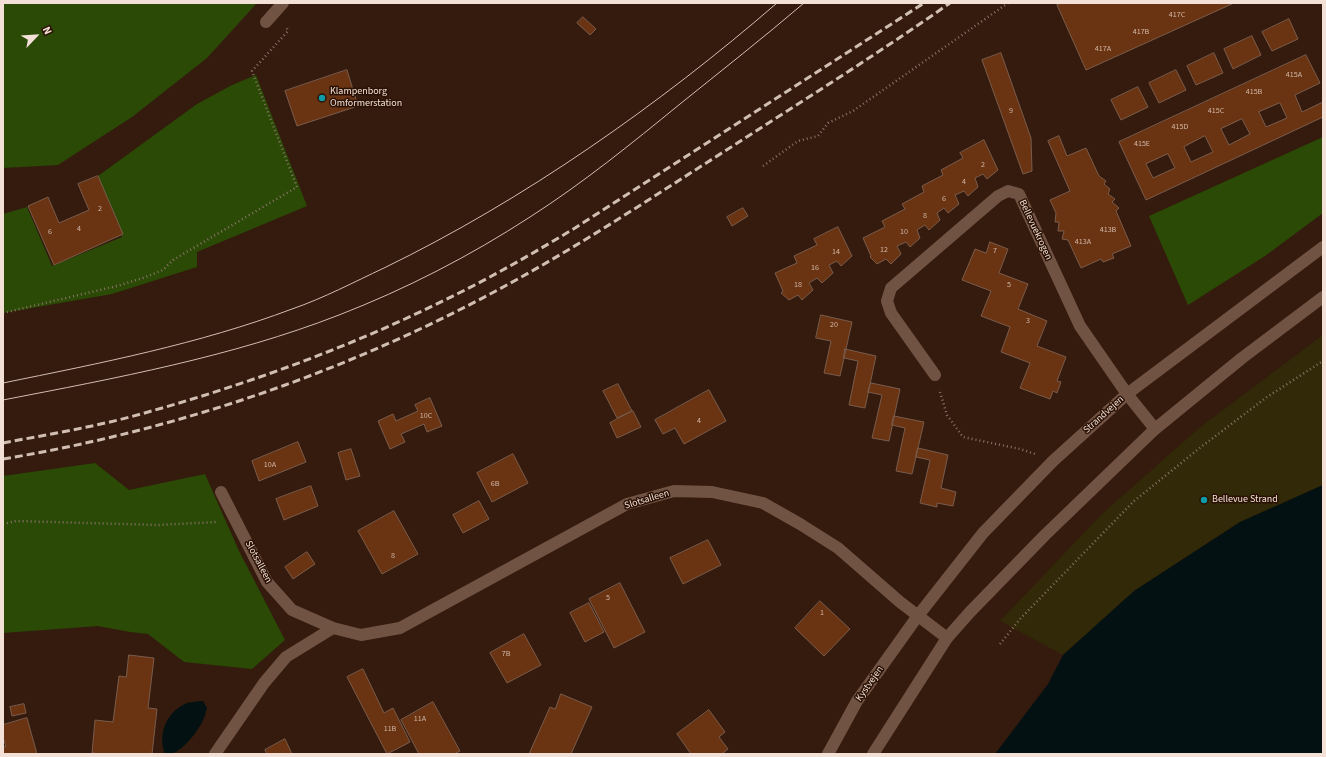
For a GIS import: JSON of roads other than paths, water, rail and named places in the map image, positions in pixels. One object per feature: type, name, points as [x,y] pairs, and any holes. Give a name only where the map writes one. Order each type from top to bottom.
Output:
[{"type":"street","points":[[266,22],[281,5]]},
{"type":"street","name":"Bellevuekrogen","points":[[935,374],[891,314],[887,301],[890,288],[998,196],[1008,191],[1019,194],[1080,326],[1127,394],[1155,429]]},
{"type":"street","name":"Strandvejen","points":[[917,617],[983,532],[1053,461],[1127,394],[1323,247]]},
{"type":"street","points":[[873,754],[947,638],[970,612],[1045,535],[1155,429],[1242,358],[1323,297]]},
{"type":"street","name":"Slotsalleen","points":[[221,492],[267,582],[292,610],[333,628],[361,635],[400,628],[627,504],[674,491],[712,492],[762,503],[800,524],[838,548],[917,617],[947,638]]},
{"type":"street","name":"Kystvejen","points":[[828,754],[857,701],[917,617]]},
{"type":"street","points":[[216,754],[264,684],[286,657],[333,628]]},
{"type":"tram line","points":[[3,383],[149,352],[221,333],[304,305],[384,268],[488,212],[589,148],[686,78],[777,3]]},
{"type":"tram line","points":[[3,400],[130,375],[215,355],[298,330],[364,305],[413,283],[484,245],[569,191],[643,134],[758,42],[804,3]]},
{"type":"railway","points":[[3,443],[114,421],[215,392],[339,347],[459,293],[489,278],[575,228],[924,3]]},
{"type":"railway","points":[[3,459],[68,447],[133,432],[198,414],[261,394],[385,345],[446,317],[532,271],[611,224],[833,82],[950,3]]},
{"type":"place","name":"Klampenborg Omformerstation","points":[[322,98]]},
{"type":"place","name":"Bellevue Strand","points":[[1204,500]]}]
